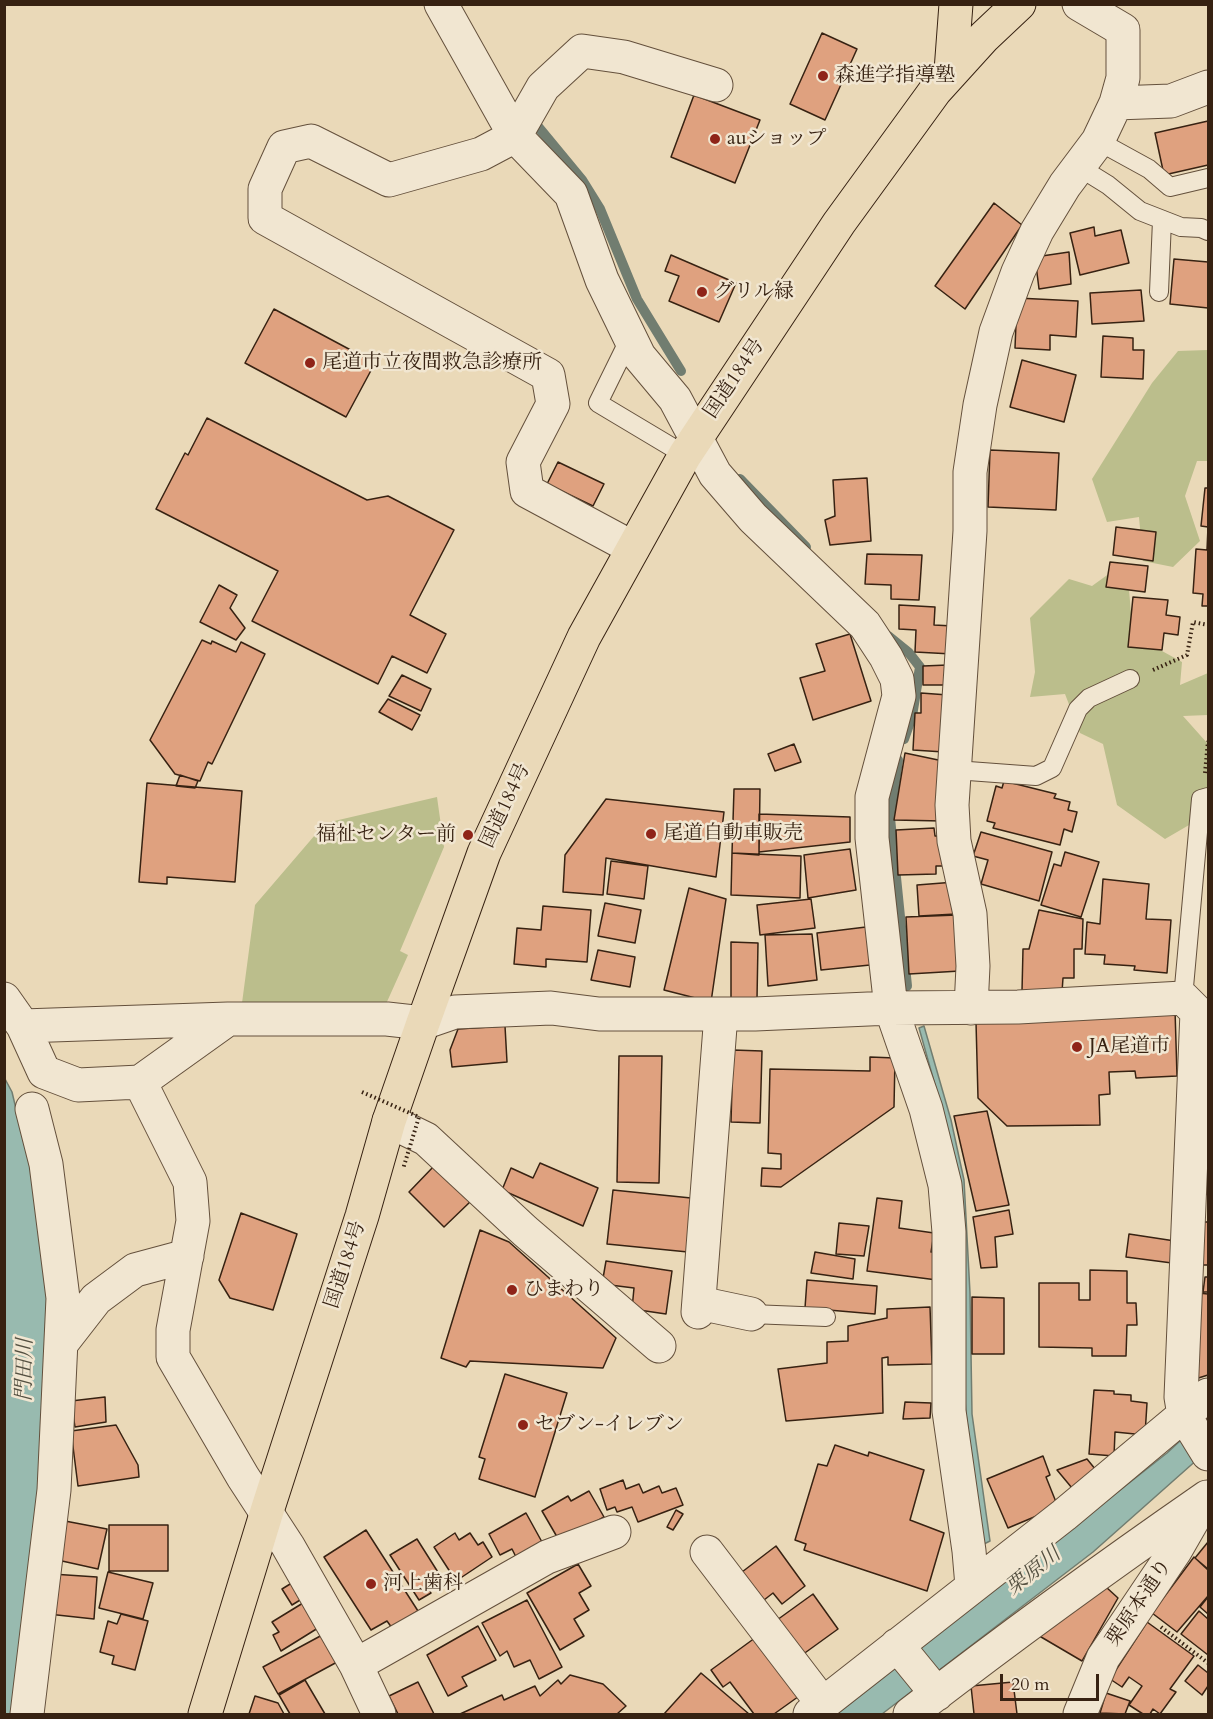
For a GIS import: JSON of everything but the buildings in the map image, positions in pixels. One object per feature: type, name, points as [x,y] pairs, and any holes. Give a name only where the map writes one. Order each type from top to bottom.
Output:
[{"type":"highway","points":[[951,71],[956,4]]},
{"type":"highway","name":"国道184号","points":[[206,1714],[267,1511],[362,1216],[389,1121],[423,1023],[484,853],[584,637],[690,446],[839,223],[951,71],[1019,4]]},
{"type":"street","points":[[441,4],[571,194],[602,280],[639,356],[675,399],[690,446],[753,518],[865,625],[897,679],[900,696],[872,798],[872,838],[891,1008],[926,1109],[945,1185],[950,1232],[949,1411],[972,1586]]},
{"type":"street","points":[[970,1008],[973,966],[970,914],[954,841],[952,805],[970,531],[970,472],[980,405],[996,332],[1018,272],[1037,231],[1065,185],[1098,141],[1116,103],[1124,78],[1123,30],[1079,4]]},
{"type":"street","points":[[633,548],[527,490],[523,462],[553,404],[548,375],[265,218],[265,189],[284,147],[311,141],[389,180],[481,154],[523,122],[543,87],[582,51],[624,57],[716,85]]},
{"type":"street","points":[[1116,103],[1172,101],[1209,87]]},
{"type":"street","points":[[23,1026],[228,1019],[387,1019],[423,1023],[455,1012],[551,1008],[599,1014],[721,1014],[891,1008],[970,1008],[1183,998],[1197,1012],[1201,1108],[1181,1397],[1194,1412],[1209,1454]]},
{"type":"street","points":[[4,999],[23,1026],[44,1072],[78,1085],[140,1082],[228,1019]]},
{"type":"street","points":[[721,1014],[699,1308],[751,1314]]},
{"type":"street","points":[[140,1082],[190,1182],[193,1221],[173,1330],[173,1357],[243,1477],[267,1511],[356,1665],[379,1714]]},
{"type":"street","points":[[27,1714],[54,1490],[63,1299],[46,1164],[32,1109]]},
{"type":"street","points":[[389,1121],[426,1139],[525,1231],[659,1346]]},
{"type":"street","points":[[61,1344],[96,1299],[135,1270],[187,1256]]},
{"type":"street","points":[[706,1552],[816,1709],[901,1649],[972,1586],[1194,1412]]},
{"type":"street","points":[[910,1714],[934,1690],[1208,1496]]},
{"type":"street","name":"栗原本通り","points":[[1080,1714],[1103,1658],[1175,1551],[1208,1496]]},
{"type":"street","points":[[356,1665],[547,1557],[614,1532]]},
{"type":"street","points":[[901,1649],[934,1690]]},
{"type":"lane","points":[[1098,141],[1149,169],[1170,187],[1209,178]]},
{"type":"lane","points":[[1079,167],[1108,185],[1140,211],[1181,227],[1201,228],[1209,231]]},
{"type":"lane","points":[[1159,292],[1162,220]]},
{"type":"lane","points":[[630,338],[598,403],[690,446]]},
{"type":"lane","points":[[955,770],[1036,776],[1052,768],[1078,709],[1089,698],[1130,679]]},
{"type":"lane","points":[[1183,998],[1201,800],[1209,797]]},
{"type":"lane","points":[[751,1314],[826,1317]]},
{"type":"path","points":[[1130,679],[1187,655],[1193,622],[1209,624]]},
{"type":"path","points":[[362,1092],[419,1117],[403,1169]]},
{"type":"path","points":[[1137,1609],[1209,1663]]},
{"type":"green space","points":[[1208,350],[1208,461],[1197,461],[1185,496],[1200,541],[1173,567],[1143,561],[1139,517],[1107,522],[1092,479],[1152,383],[1178,351]]},
{"type":"green space","points":[[1110,573],[1129,590],[1133,635],[1182,662],[1180,685],[1208,673],[1208,715],[1183,716],[1208,744],[1208,814],[1165,839],[1117,805],[1103,744],[1080,733],[1065,694],[1030,697],[1035,672],[1030,618],[1069,579],[1092,586]]},
{"type":"green space","points":[[437,797],[444,847],[400,951],[408,955],[386,1004],[242,1003],[255,905],[315,835],[330,822]]},
{"type":"water","points":[[924,1026],[951,1120],[964,1180],[970,1293],[972,1414],[990,1541],[984,1544],[966,1414],[944,1117],[919,1028]]},
{"type":"water","name":"門田川","points":[[4,1077],[12,1092],[25,1147],[35,1167],[51,1279],[40,1500],[15,1714],[4,1714]]},
{"type":"water","name":"栗原川","points":[[1208,1415],[1208,1450],[1093,1552],[882,1714],[837,1714],[1167,1453]]},
{"type":"waterway","points":[[530,117],[582,180],[600,209],[637,299],[681,371]]},
{"type":"waterway","points":[[740,479],[806,547]]},
{"type":"waterway","points":[[888,636],[909,653],[920,667],[912,716],[904,739]]},
{"type":"waterway","points":[[898,760],[890,818],[907,986]]},
{"type":"place","name":"森進学指導塾","points":[[823,76]]},
{"type":"place","name":"auショップ","points":[[715,139]]},
{"type":"place","name":"グリル緑","points":[[702,292]]},
{"type":"place","name":"尾道市立夜間救急診療所","points":[[310,363]]},
{"type":"place","name":"尾道自動車販売","points":[[651,834]]},
{"type":"place","name":"福祉センター前","points":[[468,835]]},
{"type":"place","name":"JA尾道市","points":[[1077,1047]]},
{"type":"place","name":"ひまわり","points":[[512,1290]]},
{"type":"place","name":"セブン-イレブン","points":[[523,1425]]},
{"type":"place","name":"河上歯科","points":[[371,1584]]}]
